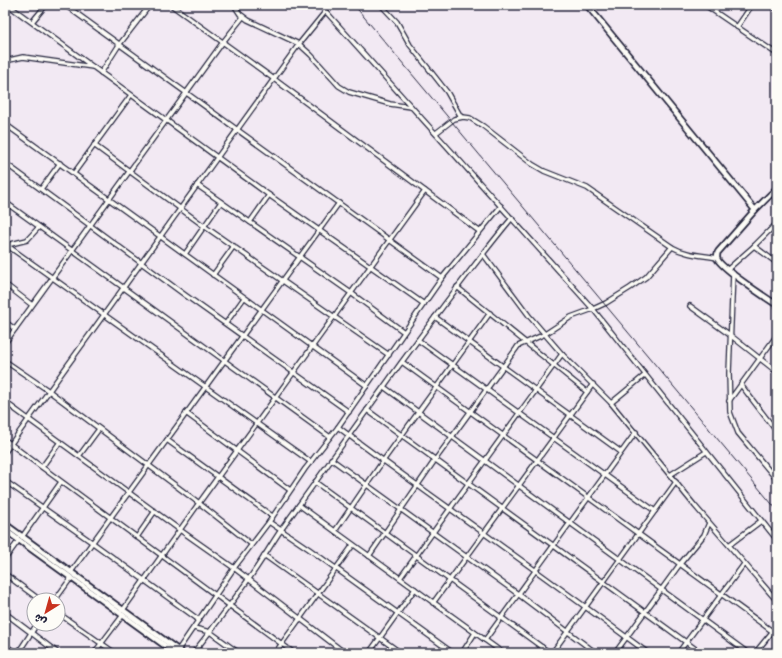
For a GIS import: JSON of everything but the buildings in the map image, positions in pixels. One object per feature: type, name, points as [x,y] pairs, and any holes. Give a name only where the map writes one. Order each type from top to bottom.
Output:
[{"type":"street","points":[[8,5],[319,231],[424,304]]},
{"type":"street","points":[[32,22],[46,5]]},
{"type":"street","points":[[65,5],[442,278]]},
{"type":"street","points":[[101,73],[119,45],[150,5]]},
{"type":"street","points":[[171,5],[274,79],[479,231]]},
{"type":"street","points":[[234,5],[243,17],[299,44],[339,86],[349,92],[390,104],[411,107]]},
{"type":"street","points":[[320,5],[411,107],[436,132],[593,310],[777,540]]},
{"type":"street","points":[[381,5],[397,22],[410,45],[447,92],[461,117]]},
{"type":"street","points":[[587,5],[755,210]]},
{"type":"street","points":[[705,5],[777,54]]},
{"type":"street","points":[[737,27],[752,5]]},
{"type":"street","points":[[771,5],[777,10]]},
{"type":"street","points":[[5,452],[299,44],[325,12]]},
{"type":"street","points":[[5,343],[223,42],[243,17]]},
{"type":"street","points":[[5,61],[23,57],[94,68]]},
{"type":"street","points":[[74,173],[132,95]]},
{"type":"street","points":[[436,132],[454,118],[470,118],[483,126],[541,170],[587,188],[672,247],[688,254],[717,258]]},
{"type":"street","points":[[6,126],[74,173],[367,386]]},
{"type":"street","points":[[94,146],[204,226],[389,355]]},
{"type":"street","points":[[5,163],[349,412]]},
{"type":"street","points":[[41,189],[60,164]]},
{"type":"street","points":[[197,185],[404,332]]},
{"type":"street","points":[[776,190],[755,210],[718,252],[717,258],[719,262],[777,306]]},
{"type":"street","points":[[94,653],[199,503],[295,373],[425,191]]},
{"type":"street","points":[[250,222],[269,195]]},
{"type":"street","points":[[5,202],[330,437]]},
{"type":"street","points":[[185,254],[221,202]]},
{"type":"street","points":[[71,572],[339,203]]},
{"type":"street","points":[[5,524],[71,578],[179,652],[234,568],[269,522],[290,490],[349,412],[442,278],[501,206]]},
{"type":"street","points":[[193,653],[248,580],[331,459],[418,340],[457,287],[512,218]]},
{"type":"street","points":[[728,269],[776,226]]},
{"type":"street","points":[[6,244],[27,240],[39,227]]},
{"type":"street","points":[[6,244],[311,462]]},
{"type":"street","points":[[213,275],[234,246]]},
{"type":"street","points":[[754,246],[777,263]]},
{"type":"street","points":[[369,556],[384,532],[516,348],[545,334],[571,317],[593,310],[639,283],[672,247]]},
{"type":"street","points":[[483,254],[530,317],[562,354],[611,402],[744,564],[777,601]]},
{"type":"street","points":[[733,273],[728,373],[730,412],[738,433],[777,480]]},
{"type":"street","points":[[5,284],[32,305]]},
{"type":"street","points":[[457,287],[587,392]]},
{"type":"street","points":[[226,323],[244,298]]},
{"type":"street","points":[[690,306],[777,372]]},
{"type":"street","points":[[335,532],[383,461],[490,313]]},
{"type":"street","points":[[435,317],[621,452]]},
{"type":"street","points":[[5,322],[15,329]]},
{"type":"street","points":[[729,401],[777,335]]},
{"type":"street","points":[[418,340],[655,511]]},
{"type":"street","points":[[400,578],[562,354]]},
{"type":"street","points":[[5,361],[49,391],[199,503],[251,544]]},
{"type":"street","points":[[402,362],[772,631]]},
{"type":"street","points":[[611,402],[645,375]]},
{"type":"street","points":[[433,603],[593,384]]},
{"type":"street","points":[[741,385],[777,432]]},
{"type":"street","points":[[384,387],[748,653]]},
{"type":"street","points":[[5,402],[234,568],[345,653]]},
{"type":"street","points":[[367,410],[701,653]]},
{"type":"street","points":[[186,412],[290,490]]},
{"type":"street","points":[[338,427],[535,571],[586,606],[648,653]]},
{"type":"street","points":[[79,456],[99,429]]},
{"type":"street","points":[[485,640],[636,432]]},
{"type":"street","points":[[5,440],[294,653]]},
{"type":"street","points":[[167,440],[272,516]]},
{"type":"street","points":[[42,467],[60,442]]},
{"type":"street","points":[[670,475],[706,452]]},
{"type":"street","points":[[331,459],[518,594],[596,653]]},
{"type":"street","points":[[5,481],[199,620]]},
{"type":"street","points":[[5,559],[61,482]]},
{"type":"street","points":[[315,482],[551,653],[676,482]]},
{"type":"street","points":[[299,505],[503,653]]},
{"type":"street","points":[[137,537],[155,511]]},
{"type":"street","points":[[729,545],[761,521]]},
{"type":"street","points":[[269,522],[336,568],[453,653]]},
{"type":"street","points":[[614,653],[680,564],[704,535],[709,522]]},
{"type":"street","points":[[5,530],[21,538],[71,572],[123,613]]},
{"type":"street","points":[[275,653],[353,545]]},
{"type":"street","points":[[264,555],[401,653]]},
{"type":"street","points":[[678,653],[744,564]]},
{"type":"street","points":[[5,574],[29,592]]},
{"type":"street","points":[[60,592],[71,578]]},
{"type":"street","points":[[369,653],[415,589]]},
{"type":"street","points":[[5,613],[26,629]]},
{"type":"street","points":[[66,619],[115,653]]},
{"type":"street","points":[[755,653],[777,626]]},
{"type":"street","points":[[194,628],[210,632],[239,653]]},
{"type":"street","points":[[5,645],[17,653],[30,632],[58,653]]},
{"type":"street","points":[[462,653],[475,633]]},
{"type":"street","points":[[538,653],[542,647]]},
{"type":"railway","points":[[354,5],[777,510]]}]
